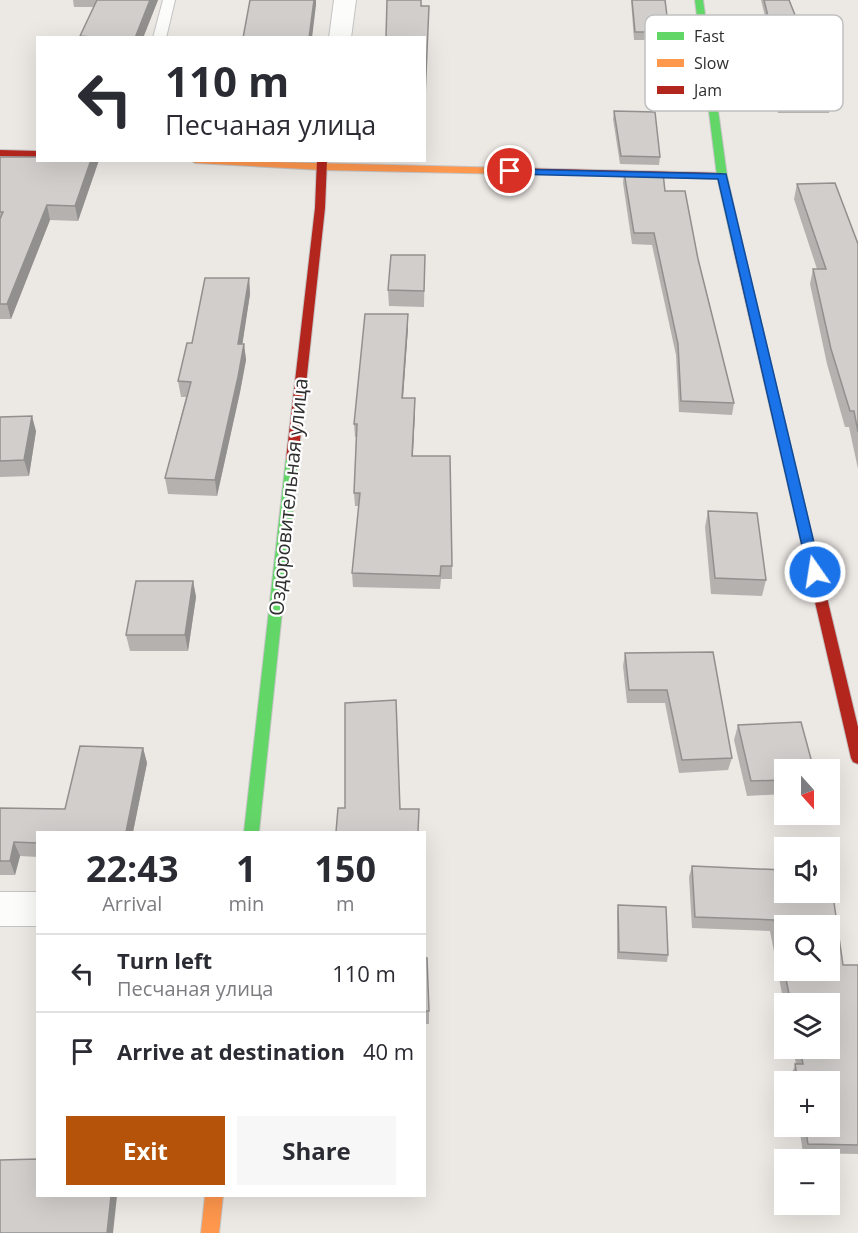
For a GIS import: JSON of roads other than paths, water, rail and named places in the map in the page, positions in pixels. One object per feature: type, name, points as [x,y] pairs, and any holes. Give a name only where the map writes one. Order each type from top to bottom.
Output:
[{"type":"street","points":[[340,36],[345,0]]},
{"type":"street","points":[[699,0],[701,15]]},
{"type":"street","points":[[714,111],[722,176],[858,758]]},
{"type":"street","points":[[0,153],[36,154]]},
{"type":"street","points":[[258,162],[722,176]]},
{"type":"street","name":"Оздоровительная улица","points":[[251,831],[319,220],[322,164]]},
{"type":"street","points":[[0,909],[36,909]]},
{"type":"street","points":[[210,1233],[214,1197]]},
{"type":"lane","points":[[160,36],[169,0]]}]
